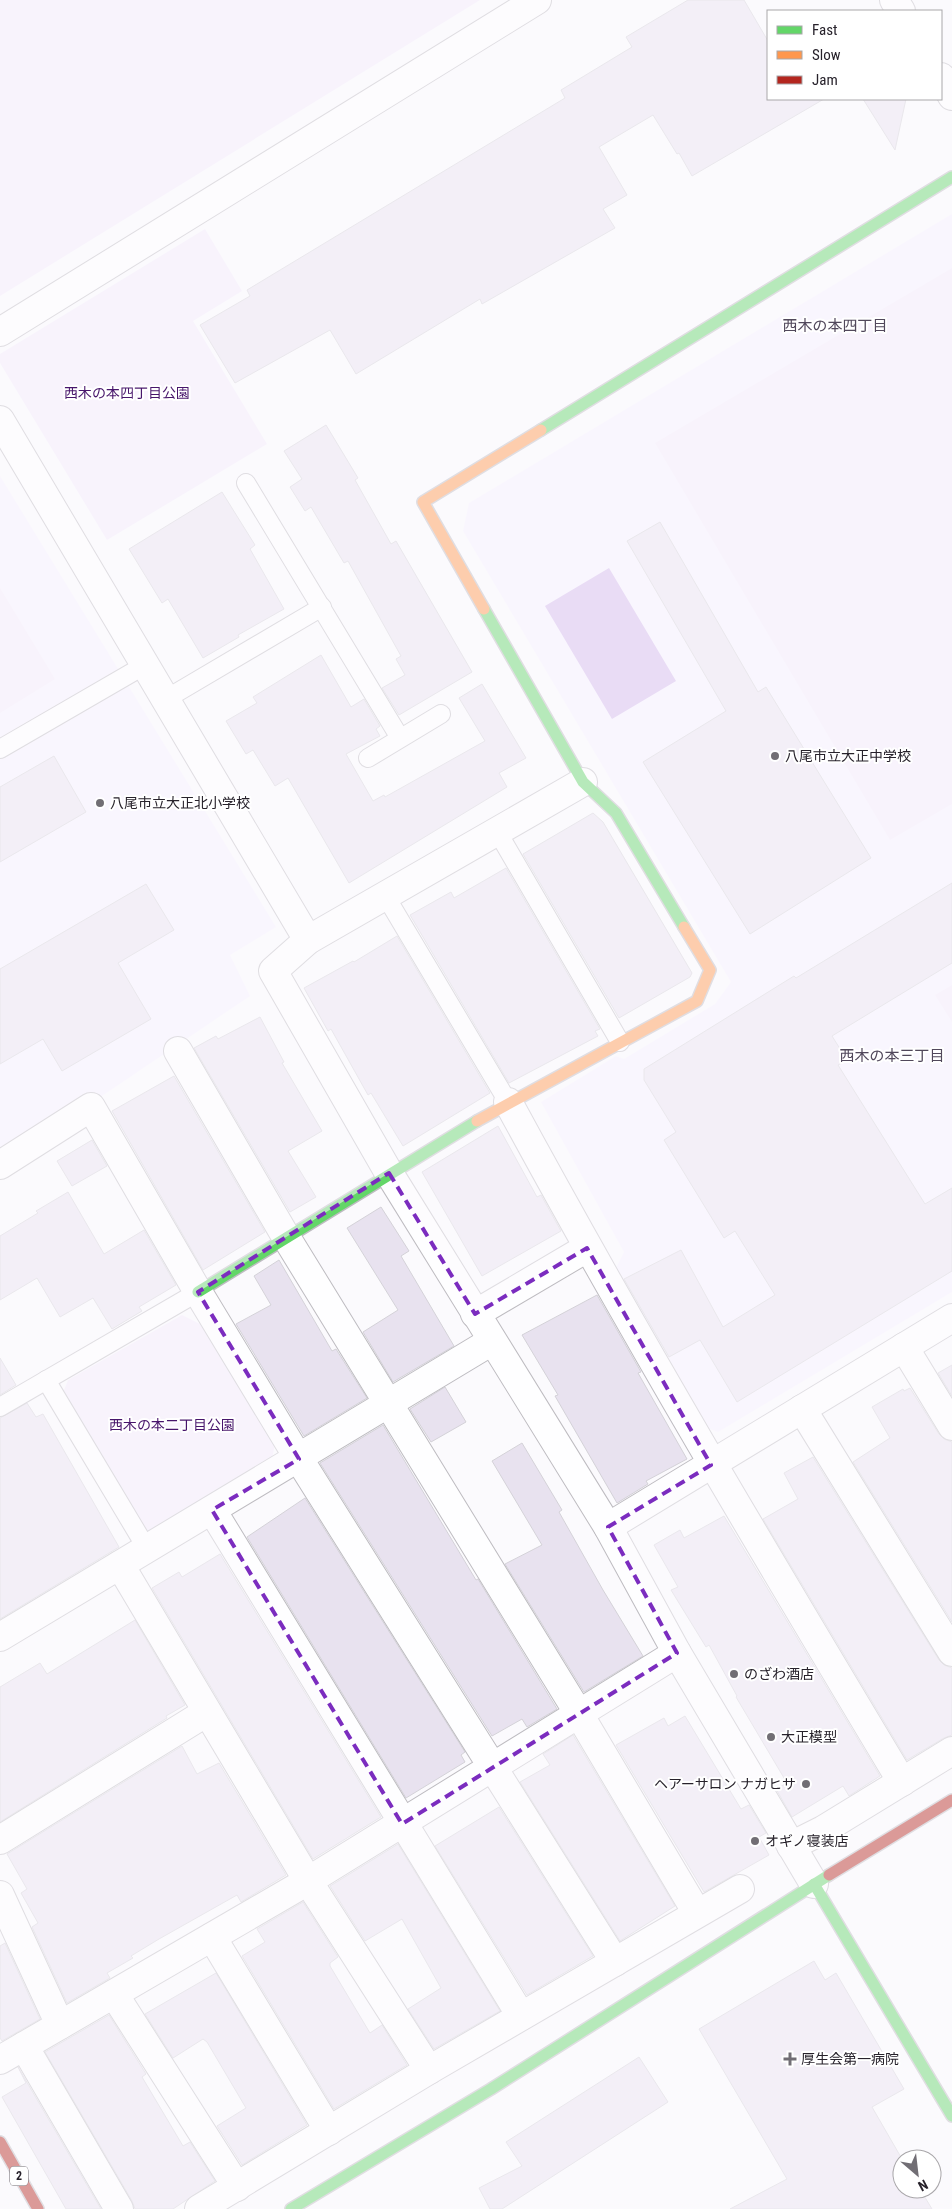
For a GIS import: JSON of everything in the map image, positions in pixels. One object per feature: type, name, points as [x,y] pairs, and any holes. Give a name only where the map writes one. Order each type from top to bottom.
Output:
[{"type":"street","points":[[0,332],[537,0]]},
{"type":"street","points":[[198,1292],[389,1173],[508,1102],[697,1001],[710,970],[616,813],[583,782],[423,502],[952,177]]},
{"type":"street","points":[[0,420],[308,940]]},
{"type":"street","points":[[583,782],[308,940],[273,971],[389,1173],[608,1528],[677,1653],[952,2116]]},
{"type":"street","points":[[178,1051],[286,1237],[579,1714],[698,1913]]},
{"type":"street","points":[[508,1102],[587,1248],[712,1464],[902,1782]]},
{"type":"street","points":[[0,1164],[91,1107],[198,1292],[299,1458],[615,1962]]},
{"type":"street","points":[[475,1314],[587,1248]]},
{"type":"street","points":[[608,1528],[952,1318]]},
{"type":"street","points":[[0,1637],[492,1341]]},
{"type":"street","points":[[904,1347],[952,1426]]},
{"type":"street","points":[[802,1409],[952,1652]]},
{"type":"street","points":[[212,1510],[402,1824],[522,2016]]},
{"type":"street","points":[[120,1565],[308,1881],[429,2070]]},
{"type":"street","points":[[0,2060],[308,1881],[677,1653]]},
{"type":"street","points":[[0,1840],[208,1712]]},
{"type":"street","points":[[792,1846],[823,1830],[952,1751]]},
{"type":"street","points":[[291,2209],[491,2089],[814,1884],[952,1800]]},
{"type":"street","points":[[199,2209],[429,2070],[740,1889]]},
{"type":"street","points":[[0,1895],[60,2025]]},
{"type":"street","points":[[212,1937],[329,2130]]},
{"type":"street","points":[[114,1994],[237,2187]]},
{"type":"street","points":[[24,2046],[119,2209]]},
{"type":"street","name":"2","points":[[0,2142],[38,2209]]},
{"type":"lane","points":[[246,483],[400,738]]},
{"type":"lane","points":[[166,700],[322,607]]},
{"type":"lane","points":[[0,749],[145,665]]},
{"type":"lane","points":[[368,758],[441,714]]},
{"type":"lane","points":[[497,831],[620,1042]]},
{"type":"lane","points":[[385,895],[508,1102]]},
{"type":"lane","points":[[0,1407],[198,1292]]},
{"type":"lane","points":[[46,1380],[147,1549]]},
{"type":"highlighted area","points":[[389,1173],[475,1314],[587,1248],[711,1465],[608,1527],[677,1653],[402,1824],[212,1510],[299,1459],[198,1292]]},
{"type":"shaded area","name":"八尾市立大正中学校","points":[[952,214],[952,1292],[718,1432],[702,1426],[614,1272],[624,1252],[541,1102],[616,1056],[624,1059],[715,1004],[731,982],[463,531],[469,503]]},
{"type":"shaded area","name":"八尾市立大正北小学校","points":[[0,476],[276,927],[230,955],[250,996],[96,1100],[0,1158]]},
{"type":"shaded area","points":[[609,568],[676,681],[612,719],[545,606]]},
{"type":"green space","points":[[0,0],[480,0],[0,296]]},
{"type":"green space","name":"西木の本四丁目公園","points":[[205,229],[242,291],[193,321],[267,444],[107,540],[0,363],[0,354]]},
{"type":"green space","points":[[952,268],[952,804],[890,840],[655,443]]},
{"type":"green space","points":[[0,588],[55,679],[0,713]]},
{"type":"green space","points":[[952,985],[952,1022],[935,995]]},
{"type":"green space","name":"西木の本二丁目公園","points":[[182,1315],[200,1324],[275,1444],[271,1464],[146,1537],[63,1393],[68,1380]]},
{"type":"building","points":[[688,0],[744,0],[767,39],[767,100],[822,100],[692,176],[653,115],[599,147],[627,195],[603,209],[615,228],[482,304],[480,299],[356,374],[330,330],[235,383],[200,325],[250,296],[247,290],[565,98],[561,90],[632,47],[626,37]]},
{"type":"building","points":[[864,100],[906,100],[895,150]]},
{"type":"building","points":[[326,425],[358,478],[355,480],[391,544],[396,541],[472,672],[399,715],[382,688],[405,675],[396,659],[401,656],[348,561],[344,563],[311,507],[305,511],[290,487],[302,479],[284,451]]},
{"type":"building","points":[[222,492],[255,545],[250,549],[284,609],[238,635],[239,637],[203,658],[168,599],[162,603],[129,549]]},
{"type":"building","points":[[660,522],[758,692],[766,687],[871,858],[750,934],[643,762],[726,711],[627,541]]},
{"type":"building","points":[[321,655],[351,707],[364,699],[380,726],[376,729],[380,736],[346,754],[373,801],[384,795],[385,797],[485,741],[459,698],[482,684],[526,758],[499,773],[507,787],[349,883],[288,778],[275,786],[253,750],[246,754],[226,721],[257,703],[253,697]]},
{"type":"building","points":[[54,756],[86,812],[0,862],[0,787]]},
{"type":"building","points":[[593,813],[603,822],[692,973],[690,977],[619,1018],[523,854]]},
{"type":"building","points":[[506,868],[600,1029],[595,1031],[598,1036],[509,1083],[410,915],[451,892],[454,898]]},
{"type":"building","points":[[952,883],[952,963],[832,1036],[847,1060],[838,1065],[925,1204],[952,1188],[952,1271],[737,1402],[700,1340],[669,1357],[624,1279],[681,1250],[723,1327],[775,1295],[735,1231],[724,1238],[664,1140],[676,1132],[644,1080],[644,1069],[794,976],[796,978]]},
{"type":"building","points":[[146,884],[174,930],[118,963],[151,1019],[62,1071],[43,1039],[0,1064],[0,969]]},
{"type":"building","points":[[397,936],[490,1093],[403,1146],[371,1093],[368,1095],[331,1029],[328,1031],[304,988],[354,962]]},
{"type":"building","points":[[260,1017],[284,1062],[282,1063],[322,1131],[288,1151],[316,1197],[290,1212],[194,1048],[216,1036],[218,1039]]},
{"type":"building","points":[[174,1076],[265,1232],[203,1270],[112,1111]]},
{"type":"building","points":[[498,1126],[537,1197],[541,1195],[561,1231],[482,1276],[422,1172]]},
{"type":"building","points":[[92,1140],[107,1166],[72,1186],[57,1161]]},
{"type":"building","points":[[68,1192],[104,1254],[144,1230],[176,1285],[139,1307],[142,1311],[112,1329],[93,1298],[60,1317],[37,1278],[0,1300],[0,1236]]},
{"type":"building","points":[[381,1207],[409,1251],[401,1256],[454,1346],[393,1382],[363,1332],[398,1310],[347,1228]]},
{"type":"building","points":[[279,1260],[332,1351],[336,1349],[367,1398],[304,1436],[236,1324],[271,1305],[254,1276]]},
{"type":"building","points":[[597,1295],[641,1372],[638,1373],[687,1459],[646,1481],[648,1484],[617,1503],[555,1396],[558,1395],[522,1335]]},
{"type":"building","points":[[0,1358],[16,1385],[0,1395]]},
{"type":"building","points":[[952,1365],[952,1396],[938,1373]]},
{"type":"building","points":[[445,1387],[466,1422],[431,1442],[410,1409]]},
{"type":"building","points":[[910,1388],[939,1434],[944,1439],[952,1442],[952,1622],[853,1462],[890,1438],[872,1407],[903,1389],[904,1391]]},
{"type":"building","points":[[27,1403],[36,1417],[43,1414],[119,1547],[0,1619],[0,1418]]},
{"type":"building","points":[[383,1425],[476,1580],[478,1579],[557,1709],[527,1727],[522,1719],[492,1736],[320,1463]]},
{"type":"building","points":[[522,1443],[562,1510],[559,1512],[603,1590],[643,1656],[584,1692],[505,1564],[542,1545],[492,1461]]},
{"type":"building","points":[[813,1457],[939,1660],[944,1665],[952,1668],[952,1735],[907,1760],[763,1519],[798,1499],[784,1473]]},
{"type":"building","points":[[305,1498],[465,1752],[461,1755],[465,1762],[406,1798],[247,1537]]},
{"type":"building","points":[[724,1516],[880,1776],[849,1796],[843,1786],[792,1817],[776,1789],[787,1783],[736,1697],[709,1645],[706,1647],[671,1590],[678,1587],[654,1545],[680,1530],[684,1538]]},
{"type":"building","points":[[220,1554],[381,1817],[313,1859],[152,1588],[179,1572],[182,1577]]},
{"type":"building","points":[[135,1620],[185,1705],[0,1822],[0,1687],[40,1663],[47,1674]]},
{"type":"building","points":[[685,1716],[741,1809],[749,1805],[766,1833],[759,1837],[769,1855],[704,1892],[616,1745],[664,1718],[668,1726]]},
{"type":"building","points":[[573,1735],[675,1906],[620,1941],[520,1782],[550,1765],[543,1754]]},
{"type":"building","points":[[182,1746],[197,1774],[219,1763],[286,1875],[241,1902],[237,1895],[159,1939],[131,1956],[133,1958],[107,1973],[110,1978],[67,2003],[32,1927],[38,1923],[21,1893],[27,1889],[7,1854]]},
{"type":"building","points":[[499,1807],[593,1956],[527,1995],[435,1846]]},
{"type":"building","points":[[398,1844],[500,2011],[434,2049],[408,2009],[441,1988],[402,1919],[365,1941],[330,1886]]},
{"type":"building","points":[[303,1902],[338,1957],[330,1963],[330,1966],[370,2033],[382,2025],[407,2065],[334,2109],[242,1956],[265,1942],[257,1929]]},
{"type":"building","points":[[5,1943],[40,2019],[2,2041],[0,2038],[0,1946]]},
{"type":"building","points":[[814,1961],[825,1980],[836,1973],[904,2089],[872,2107],[896,2149],[892,2149],[892,2199],[926,2199],[932,2209],[730,2209],[787,2179],[699,2029]]},
{"type":"building","points":[[216,1973],[307,2125],[242,2165],[217,2126],[246,2108],[207,2042],[203,2039],[173,2058],[145,2014]]},
{"type":"building","points":[[109,2015],[146,2074],[142,2077],[183,2146],[190,2142],[215,2181],[173,2209],[135,2209],[45,2052]]},
{"type":"building","points":[[639,2057],[668,2102],[502,2209],[490,2209],[479,2188],[522,2166],[506,2142]]},
{"type":"building","points":[[18,2067],[101,2209],[66,2209],[2,2097],[26,2083]]},
{"type":"traffic: fast","points":[[541,430],[952,177]]},
{"type":"traffic: fast","points":[[484,609],[583,782],[616,813],[684,927]]},
{"type":"traffic: fast","points":[[198,1292],[477,1121]]},
{"type":"traffic: fast","points":[[291,2209],[491,2089],[829,1875]]},
{"type":"traffic: fast","points":[[814,1884],[952,2116]]},
{"type":"traffic: slow","points":[[484,609],[423,502],[541,430]]},
{"type":"traffic: slow","points":[[477,1121],[697,1001],[710,970],[684,927]]},
{"type":"traffic: jam","points":[[829,1875],[952,1800]]},
{"type":"traffic: jam","points":[[0,2142],[38,2209]]},
{"type":"place","name":"八尾市立大正中学校","points":[[775,756]]},
{"type":"place","name":"八尾市立大正北小学校","points":[[100,803]]},
{"type":"place","name":"のざわ酒店","points":[[734,1674]]},
{"type":"place","name":"大正模型","points":[[771,1737]]},
{"type":"place","name":"ヘアーサロン ナガヒサ","points":[[806,1784]]},
{"type":"place","name":"オギノ寝装店","points":[[755,1841]]},
{"type":"place","name":"厚生会第一病院","points":[[790,2059]]},
{"type":"district","name":"西木の本四丁目","points":[[835,326]]},
{"type":"district","name":"西木の本三丁目","points":[[892,1056]]}]
